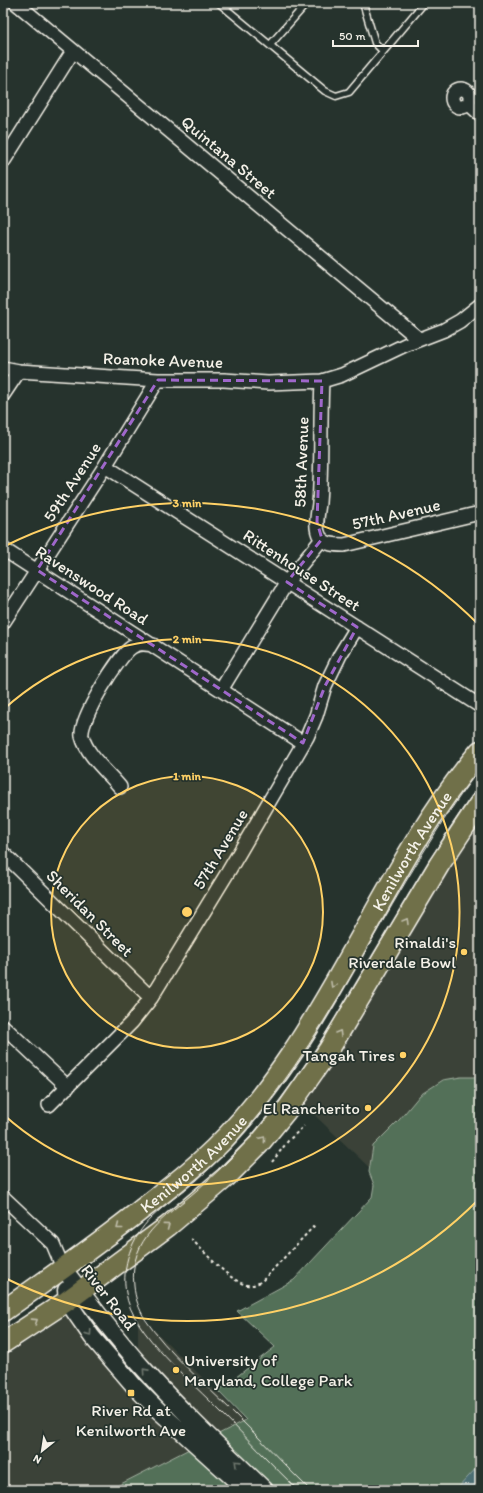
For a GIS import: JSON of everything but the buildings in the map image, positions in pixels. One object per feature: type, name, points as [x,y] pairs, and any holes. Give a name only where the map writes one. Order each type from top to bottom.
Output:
[{"type":"main road","name":"Kenilworth Avenue","points":[[3,1311],[95,1245],[186,1174],[215,1148],[253,1104],[291,1054],[308,1028],[398,870],[433,813],[480,751]]},
{"type":"main road","name":"Kenilworth Avenue","points":[[3,1343],[73,1296],[168,1226],[210,1192],[255,1148],[278,1121],[328,1051],[480,803]]},
{"type":"street","name":"Quintana Street","points":[[16,3],[419,339]]},
{"type":"street","points":[[3,162],[73,51]]},
{"type":"street","points":[[468,104],[480,114]]},
{"type":"street","points":[[322,381],[342,375],[419,339],[444,330],[460,321],[480,305]]},
{"type":"street","name":"Roanoke Avenue","points":[[3,368],[19,371],[158,380],[224,380],[268,383],[322,381]]},
{"type":"street","points":[[3,395],[19,371]]},
{"type":"street","name":"59th Avenue","points":[[3,623],[158,380]]},
{"type":"street","name":"58th Avenue","points":[[322,381],[321,481],[317,522],[319,534],[322,539]]},
{"type":"street","name":"Rittenhouse Street","points":[[104,466],[480,706]]},
{"type":"street","name":"57th Avenue","points":[[322,539],[334,545],[344,545],[480,513]]},
{"type":"street","points":[[222,690],[287,582],[322,539]]},
{"type":"street","name":"Ravenswood Road","points":[[3,548],[303,743]]},
{"type":"street","name":"57th Avenue","points":[[49,1105],[132,1022],[151,998],[228,872],[303,743],[316,716],[325,686],[340,655],[357,627]]},
{"type":"street","points":[[120,787],[90,751],[82,736],[82,727],[97,695],[128,651],[138,644],[153,645]]},
{"type":"street","name":"Sheridan Street","points":[[3,852],[151,998]]},
{"type":"street","points":[[3,1026],[68,1087]]},
{"type":"street","points":[[3,1197],[53,1244],[63,1268]]},
{"type":"street","name":"River Road","points":[[63,1268],[73,1296],[92,1337],[135,1387],[159,1411],[246,1490]]},
{"type":"street","name":"River Road","points":[[73,1296],[114,1335],[167,1394],[265,1490]]},
{"type":"lane","points":[[219,3],[324,91],[336,96],[348,92],[424,3]]},
{"type":"lane","points":[[270,45],[307,3]]},
{"type":"lane","points":[[363,3],[375,43],[384,51]]},
{"type":"path","points":[[272,1162],[288,1141],[304,1126]]},
{"type":"path","points":[[191,1239],[233,1278],[248,1285],[253,1285],[262,1281],[315,1225]]},
{"type":"highlighted area","points":[[158,380],[322,381],[317,522],[322,539],[287,582],[357,627],[325,686],[303,743],[37,570]]},
{"type":"shaded area","points":[[480,816],[480,1164],[426,1222],[303,1104]]},
{"type":"shaded area","name":"University of Maryland, College Park","points":[[138,1314],[246,1422],[214,1438],[138,1348]]},
{"type":"shaded area","points":[[67,1315],[246,1490],[3,1490],[3,1357]]},
{"type":"green space","points":[[461,1077],[480,1077],[480,1490],[112,1490],[111,1489],[246,1420],[218,1391],[275,1347],[237,1311],[294,1280],[372,1197],[374,1185],[369,1172],[373,1146],[400,1119],[420,1095],[443,1080]]},
{"type":"water","points":[[480,1464],[480,1490],[456,1490]]},
{"type":"tram line","points":[[298,1490],[180,1372],[151,1340],[139,1324],[130,1308],[125,1283],[127,1262],[133,1243],[138,1234],[151,1218],[222,1157],[279,1089],[338,998],[420,858],[449,812],[480,768]]},
{"type":"tram line","points":[[310,1490],[244,1422],[187,1368],[164,1344],[145,1319],[135,1295],[134,1269],[137,1255],[143,1242],[152,1230],[228,1161],[245,1143],[279,1101],[339,1012],[421,874],[480,784]]},
{"type":"place","name":"Rinaldi's Riverdale Bowl","points":[[464,952]]},
{"type":"place","name":"Tangah Tires","points":[[403,1055]]},
{"type":"place","name":"El Rancherito","points":[[368,1108]]},
{"type":"place","name":"University of Maryland, College Park","points":[[176,1370]]},
{"type":"place","name":"River Rd at Kenilworth Ave","points":[[131,1393]]}]
